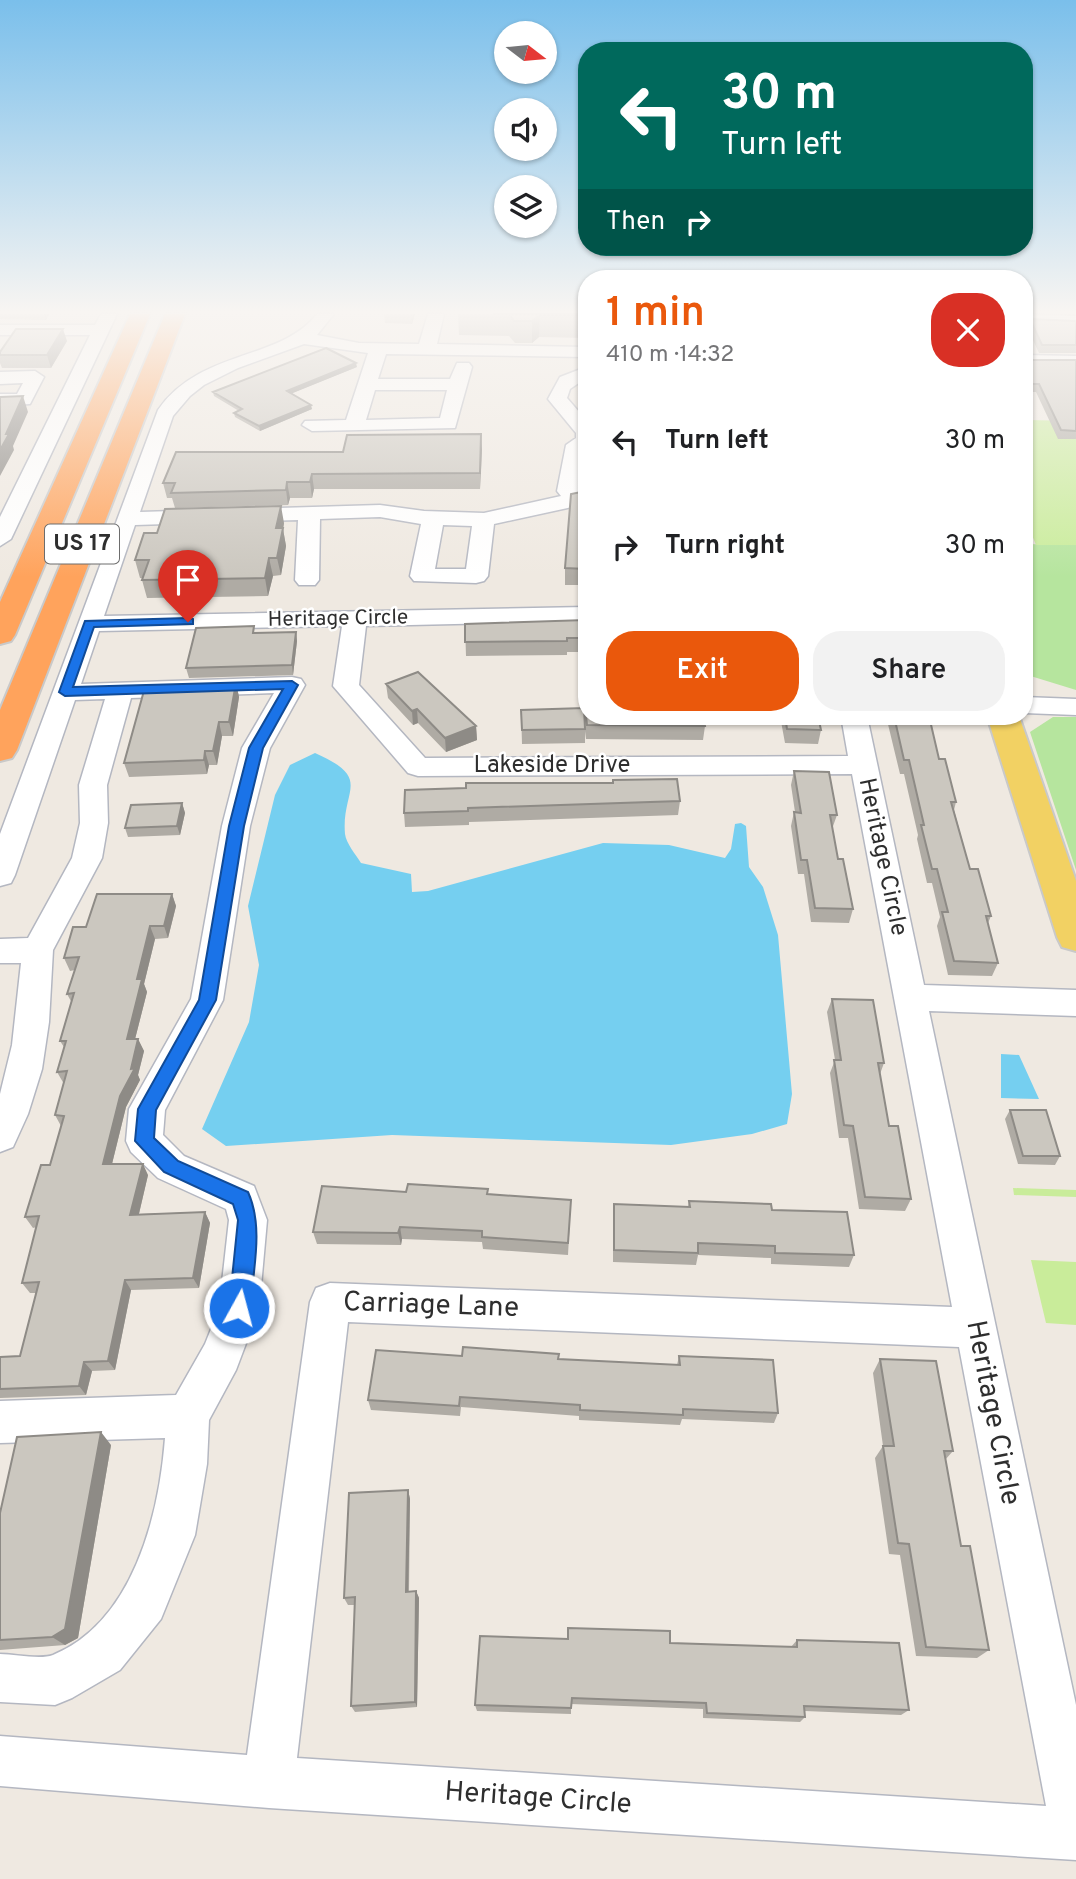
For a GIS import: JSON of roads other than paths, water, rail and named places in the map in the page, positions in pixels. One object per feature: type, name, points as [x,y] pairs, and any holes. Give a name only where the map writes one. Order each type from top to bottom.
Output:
[{"type":"highway","name":"US 17","points":[[0,635],[102,402]]},
{"type":"highway","name":"US 17","points":[[0,750],[140,402]]},
{"type":"main road","points":[[1006,725],[1076,937]]},
{"type":"street","points":[[2,531],[65,402]]},
{"type":"street","points":[[0,875],[126,519],[160,455],[169,407],[174,402]]},
{"type":"street","points":[[405,402],[404,405],[453,407]]},
{"type":"street","points":[[312,425],[448,424],[454,402]]},
{"type":"street","points":[[559,402],[578,423]]},
{"type":"street","points":[[354,426],[360,404],[382,405]]},
{"type":"street","points":[[578,444],[568,491],[578,496]]},
{"type":"street","points":[[126,519],[380,511],[433,518],[484,520],[578,499]]},
{"type":"street","points":[[307,580],[309,513]]},
{"type":"street","points":[[433,518],[422,576],[476,576],[484,520]]},
{"type":"street","name":"Heritage Circle","points":[[89,624],[578,614]]},
{"type":"street","name":"Lakeside Drive","points":[[355,618],[346,686],[418,767],[862,765]]},
{"type":"street","points":[[0,1678],[55,1681],[103,1653],[144,1602],[172,1535],[185,1464],[188,1416],[221,1356],[239,1308],[248,1220],[241,1198],[171,1167],[145,1141],[147,1109],[207,1000],[236,826],[256,748],[292,685],[65,692]]},
{"type":"street","points":[[0,1136],[24,1073],[36,1005],[37,950],[87,858],[94,823],[93,785],[120,691]]},
{"type":"street","points":[[1033,705],[1076,707]]},
{"type":"street","name":"Heritage Circle","points":[[0,1761],[269,1782],[1076,1831],[855,725]]},
{"type":"street","points":[[0,951],[37,950]]},
{"type":"street","points":[[911,997],[1076,1003]]},
{"type":"street","name":"Carriage Lane","points":[[269,1782],[330,1302],[975,1328]]},
{"type":"street","points":[[0,1424],[188,1416]]},
{"type":"water","points":[[315,753],[344,770],[349,778],[351,786],[345,834],[361,863],[411,874],[412,892],[428,891],[603,843],[669,845],[725,858],[731,849],[735,824],[746,826],[749,867],[763,887],[778,935],[792,1094],[787,1124],[752,1134],[671,1145],[392,1135],[226,1146],[202,1129],[249,1022],[259,965],[248,906],[275,795],[290,765]]},
{"type":"water","points":[[1001,1054],[1019,1055],[1039,1099],[1001,1098]]}]
